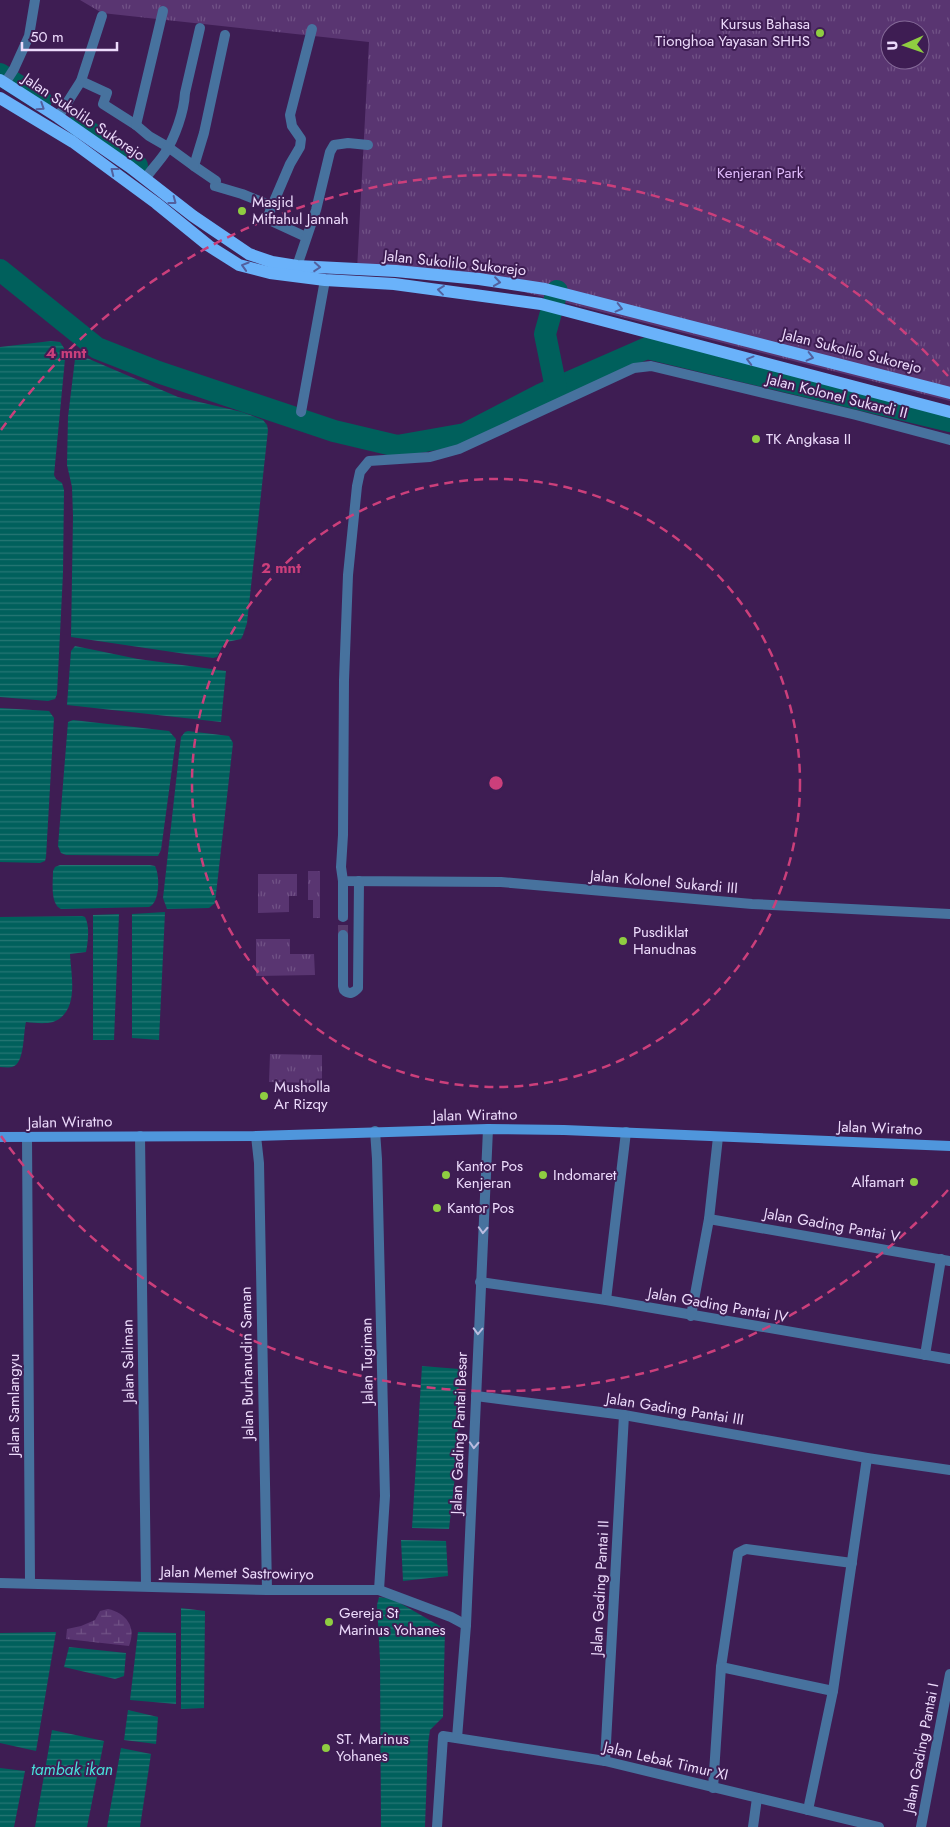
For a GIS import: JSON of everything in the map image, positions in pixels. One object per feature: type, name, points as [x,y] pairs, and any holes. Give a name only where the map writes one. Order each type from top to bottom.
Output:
[{"type":"main road","name":"Jalan Sukolilo Sukorejo","points":[[6,79],[149,174],[193,216],[271,268],[299,261],[545,289],[950,392]]},
{"type":"main road","name":"Jalan Sukolilo Sukorejo","points":[[0,98],[73,142],[226,258],[239,265],[271,268],[325,280],[394,284],[541,304],[950,412]]},
{"type":"main road","points":[[50,129],[59,116]]},
{"type":"main road","points":[[594,318],[596,303]]},
{"type":"main road","name":"Jalan Wiratno","points":[[0,1137],[256,1136],[488,1129],[626,1132],[950,1146]]},
{"type":"street","points":[[6,79],[29,36],[34,0]]},
{"type":"street","points":[[136,125],[163,11]]},
{"type":"street","points":[[59,116],[81,81],[102,16]]},
{"type":"street","points":[[149,174],[168,147],[184,101],[184,92],[200,28]]},
{"type":"street","points":[[306,237],[267,220],[290,164],[300,147],[301,139],[292,126],[290,115],[312,29]]},
{"type":"street","points":[[194,166],[208,117],[225,35]]},
{"type":"street","points":[[81,81],[107,93],[103,104],[216,181],[215,186],[272,206]]},
{"type":"street","points":[[299,261],[316,210],[330,152],[334,145],[348,143],[368,145]]},
{"type":"street","points":[[301,412],[325,280]]},
{"type":"street","name":"Jalan Kolonel Sukardi II","points":[[343,881],[341,867],[344,680],[348,575],[357,486],[360,472],[369,461],[430,457],[459,450],[634,368],[651,366],[856,415],[950,440]]},
{"type":"street","points":[[343,881],[343,917]]},
{"type":"street","name":"Jalan Kolonel Sukardi III","points":[[343,881],[500,882],[752,904],[950,914]]},
{"type":"street","points":[[343,935],[343,986],[346,992],[353,993],[358,988],[359,881]]},
{"type":"street","name":"Jalan Gading Pantai Besar","points":[[457,1738],[466,1625],[488,1129]]},
{"type":"street","name":"Jalan Tugiman","points":[[375,1131],[378,1159],[385,1496],[379,1590]]},
{"type":"street","points":[[606,1300],[626,1132]]},
{"type":"street","name":"Jalan Saliman","points":[[140,1136],[146,1586]]},
{"type":"street","name":"Jalan Burhanudin Saman","points":[[256,1136],[259,1173],[267,1590]]},
{"type":"street","name":"Jalan Samlangyu","points":[[27,1137],[30,1582]]},
{"type":"street","points":[[691,1316],[708,1219],[718,1137]]},
{"type":"street","name":"Jalan Gading Pantai V","points":[[708,1219],[946,1260]]},
{"type":"street","points":[[925,1355],[946,1260]]},
{"type":"street","name":"Jalan Gading Pantai IV","points":[[480,1282],[606,1300],[950,1359]]},
{"type":"street","name":"Jalan Gading Pantai III","points":[[476,1396],[624,1415],[867,1458],[950,1470]]},
{"type":"street","name":"Jalan Gading Pantai II","points":[[605,1762],[624,1415]]},
{"type":"street","points":[[808,1810],[833,1690],[867,1458]]},
{"type":"street","points":[[713,1788],[721,1667],[738,1553],[746,1550],[852,1563]]},
{"type":"street","name":"Jalan Memet Sastrowiryo","points":[[0,1583],[30,1582],[267,1590],[379,1590],[451,1617],[466,1625]]},
{"type":"street","points":[[721,1667],[833,1690]]},
{"type":"street","name":"Jalan Gading Pantai I","points":[[921,1827],[950,1674]]},
{"type":"street","name":"Jalan Lebak Timur XI","points":[[437,1827],[443,1736],[605,1762],[879,1827]]},
{"type":"street","points":[[753,1827],[757,1798]]},
{"type":"green space","name":"Kenjeran Park","points":[[80,0],[950,0],[950,401],[473,279],[357,270],[369,42],[102,13]]},
{"type":"green space","points":[[308,871],[320,871],[320,918],[313,918],[313,900],[308,900]]},
{"type":"green space","points":[[258,874],[297,874],[297,896],[289,896],[289,912],[258,913]]},
{"type":"green space","points":[[256,939],[290,939],[290,954],[314,954],[315,975],[256,976]]},
{"type":"green space","points":[[270,1054],[322,1055],[322,1083],[269,1082]]},
{"type":"green space","points":[[108,1609],[125,1617],[131,1627],[132,1633],[129,1646],[66,1639],[67,1629],[95,1620],[100,1611]]},
{"type":"water","points":[[51,341],[60,342],[64,348],[65,359],[54,475],[62,483],[64,490],[63,573],[57,694],[55,699],[48,701],[0,697],[0,347]]},
{"type":"water","points":[[78,356],[82,356],[178,397],[242,412],[263,420],[267,425],[247,623],[241,639],[227,642],[217,657],[213,658],[71,637],[73,516],[72,487],[67,465],[68,417],[75,359]]},
{"type":"water","points":[[75,646],[138,659],[226,671],[221,722],[67,705],[71,651]]},
{"type":"water","points":[[0,708],[49,711],[54,718],[46,857],[45,861],[40,863],[0,862]]},
{"type":"water","points":[[73,720],[169,731],[176,739],[161,850],[158,856],[66,855],[61,853],[58,846],[68,722]]},
{"type":"water","points":[[188,731],[229,736],[233,743],[215,903],[209,908],[167,909],[163,898],[181,737]]},
{"type":"water","points":[[60,865],[155,866],[158,882],[157,895],[153,904],[149,907],[61,909],[55,903],[53,887],[53,871],[55,867]]},
{"type":"water","points":[[165,912],[159,1040],[132,1038],[132,914]]},
{"type":"water","points":[[119,914],[114,1040],[93,1040],[93,915]]},
{"type":"water","points":[[0,917],[85,917],[88,925],[87,948],[86,952],[70,954],[72,992],[71,1002],[67,1010],[62,1017],[53,1022],[26,1022],[23,1048],[19,1060],[12,1067],[0,1067]]},
{"type":"water","points":[[422,1366],[459,1369],[457,1458],[449,1529],[412,1528]]},
{"type":"water","points":[[401,1540],[446,1541],[448,1576],[403,1581]]},
{"type":"water","points":[[379,1597],[393,1599],[445,1629],[443,1717],[430,1730],[425,1827],[381,1827],[380,1660],[377,1605]]},
{"type":"water","points":[[181,1608],[205,1611],[204,1708],[181,1709]]},
{"type":"water","name":"tambak ikan","points":[[56,1632],[36,1751],[0,1743],[0,1633]]},
{"type":"water","points":[[138,1632],[176,1633],[176,1704],[130,1700]]},
{"type":"water","points":[[69,1647],[126,1653],[124,1676],[115,1679],[64,1667]]},
{"type":"water","name":"tambak ikan","points":[[128,1710],[158,1717],[156,1744],[124,1740]]},
{"type":"water","name":"tambak ikan","points":[[52,1730],[104,1741],[87,1827],[35,1827]]},
{"type":"water","name":"tambak ikan","points":[[121,1748],[151,1754],[140,1827],[107,1827]]},
{"type":"water","name":"tambak ikan","points":[[0,1768],[25,1771],[14,1827],[0,1827]]},
{"type":"waterway","points":[[0,74],[41,100]]},
{"type":"waterway","points":[[78,125],[110,145],[137,166]]},
{"type":"waterway","points":[[0,270],[97,348],[158,372],[334,431],[397,446],[465,434],[542,394],[647,348],[950,421]]},
{"type":"waterway","points":[[556,388],[545,334],[557,291]]},
{"type":"tunnel","points":[[343,917],[343,935]]},
{"type":"place","name":"Kursus Bahasa Tionghoa Yayasan SHHS","points":[[820,33]]},
{"type":"place","name":"Masjid Miftahul Jannah","points":[[242,211]]},
{"type":"place","name":"TK Angkasa II","points":[[756,439]]},
{"type":"place","name":"Pusdiklat Hanudnas","points":[[623,941]]},
{"type":"place","name":"Musholla Ar Rizqy","points":[[264,1096]]},
{"type":"place","name":"Kantor Pos Kenjeran","points":[[446,1175]]},
{"type":"place","name":"Indomaret","points":[[543,1175]]},
{"type":"place","name":"Alfamart","points":[[914,1182]]},
{"type":"place","name":"Kantor Pos","points":[[437,1208]]},
{"type":"place","name":"Gereja St Marinus Yohanes","points":[[329,1622]]},
{"type":"place","name":"ST. Marinus Yohanes","points":[[326,1748]]}]
